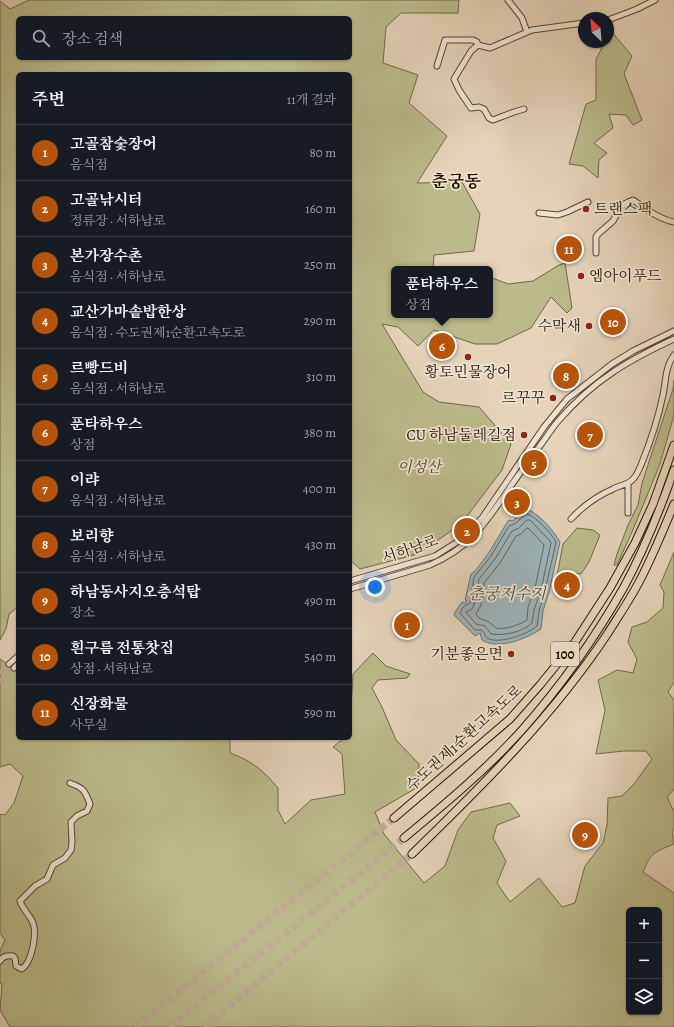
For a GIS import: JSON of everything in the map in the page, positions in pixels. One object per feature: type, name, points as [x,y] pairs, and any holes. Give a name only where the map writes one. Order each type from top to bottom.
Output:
[{"type":"highway","name":"수도권제1순환고속도로","points":[[394,818],[510,719],[540,686],[575,642],[610,588],[635,543],[653,504],[674,445]]},
{"type":"highway","name":"수도권제1순환고속도로","points":[[404,838],[465,787],[511,742],[548,699],[574,665],[596,633],[624,586],[645,542],[674,470]]},
{"type":"highway","name":"100","points":[[412,854],[524,742],[589,662],[638,585],[661,537],[674,504]]},
{"type":"street","points":[[508,0],[522,18],[527,32]]},
{"type":"street","points":[[614,18],[655,0]]},
{"type":"street","points":[[437,66],[445,40],[473,40],[477,42],[478,45],[490,48],[534,29],[578,24]]},
{"type":"street","points":[[478,45],[471,51],[454,79],[464,100],[471,108],[479,107],[484,109],[489,118],[493,120],[524,110]]},
{"type":"street","points":[[596,253],[596,238],[598,234],[613,221],[620,208],[633,200],[652,213],[667,221],[674,222]]},
{"type":"street","points":[[539,213],[558,215],[588,202]]},
{"type":"street","name":"서하남로","points":[[352,580],[435,556],[462,539],[482,518],[541,432],[567,399],[612,364],[633,351],[674,332]]},
{"type":"street","name":"서하남로","points":[[352,588],[430,565],[458,550],[488,521],[558,421],[586,392],[615,370],[642,354],[674,339]]},
{"type":"street","points":[[570,519],[582,507],[591,501],[635,478],[645,454],[663,395],[668,364],[674,355]]},
{"type":"street","points":[[628,483],[628,513]]},
{"type":"street","points":[[0,961],[2,958],[9,955],[15,958],[16,966],[19,968],[22,969],[29,963],[34,932],[33,923],[22,907],[20,901],[35,886],[46,878],[53,865],[64,858],[71,850],[72,822],[77,816],[87,811],[90,804],[82,787],[70,783]]},
{"type":"green space","name":"이성산","points":[[29,0],[459,0],[458,13],[401,13],[386,27],[383,63],[418,75],[409,103],[447,136],[417,183],[462,182],[480,214],[474,251],[434,255],[433,266],[391,266],[391,318],[493,318],[493,278],[508,284],[533,281],[565,263],[572,308],[567,313],[551,297],[531,328],[497,344],[475,344],[434,330],[418,346],[398,327],[382,324],[423,392],[439,402],[479,407],[511,444],[502,470],[461,524],[418,554],[360,569],[352,562],[352,72],[16,72],[16,609],[9,614],[6,629],[0,640],[0,1],[10,9]]},
{"type":"green space","points":[[614,35],[632,56],[624,74],[642,120],[633,125],[626,115],[609,114],[613,128],[594,143],[607,153],[599,160],[598,178],[583,166],[569,164],[586,104],[596,100],[596,59],[602,48],[614,48]]},
{"type":"green space","points":[[674,380],[674,415],[660,464],[617,565],[614,565],[628,525],[638,505],[642,483],[673,389]]},
{"type":"green space","points":[[577,528],[593,530],[600,535],[589,562],[581,574],[573,573],[567,581],[557,576],[563,544]]},
{"type":"green space","points":[[674,552],[674,682],[668,692],[674,700],[674,789],[667,797],[674,812],[674,829],[672,831],[674,844],[651,856],[643,872],[674,893],[674,1027],[10,1027],[0,1010],[2,984],[0,983],[0,951],[5,940],[0,933],[0,814],[5,815],[14,803],[23,776],[10,764],[0,767],[0,659],[16,671],[16,740],[230,740],[230,753],[245,759],[257,767],[278,788],[278,810],[285,824],[311,800],[345,794],[342,754],[333,747],[342,740],[352,740],[353,674],[373,653],[386,666],[410,674],[407,678],[378,680],[372,688],[396,740],[419,764],[418,787],[375,812],[384,834],[424,883],[445,866],[458,830],[471,812],[510,803],[520,816],[497,825],[493,838],[506,861],[497,883],[510,902],[539,878],[562,907],[575,903],[585,866],[603,843],[607,825],[608,798],[622,796],[634,784],[652,759],[646,751],[624,751],[596,754],[605,710],[598,680],[617,670],[633,673],[637,659],[628,642],[632,627],[647,622],[663,608],[664,592],[660,585]]},
{"type":"water","name":"춘궁저수지","points":[[529,510],[546,524],[560,542],[549,592],[543,611],[541,629],[520,640],[504,644],[489,643],[482,640],[480,633],[475,636],[454,614],[461,603],[465,603],[467,601],[465,600],[471,574],[488,554],[508,521],[513,521],[523,511]]},
{"type":"tunnel","points":[[0,674],[9,664]]},
{"type":"tunnel","points":[[0,682],[14,668]]},
{"type":"tunnel","points":[[135,1027],[394,818]]},
{"type":"tunnel","points":[[169,1027],[404,838]]},
{"type":"tunnel","points":[[204,1027],[412,854]]},
{"type":"place","name":"트랜스팩","points":[[586,209]]},
{"type":"place","name":"신장화물","points":[[569,249]]},
{"type":"place","name":"엠아이푸드","points":[[581,276]]},
{"type":"place","name":"흰구름 전통찻집","points":[[613,322]]},
{"type":"place","name":"수막새","points":[[589,326]]},
{"type":"place","name":"푼타하우스","points":[[442,346]]},
{"type":"place","name":"황토민물장어","points":[[468,357]]},
{"type":"place","name":"보리향","points":[[566,376]]},
{"type":"place","name":"르꾸꾸","points":[[553,398]]},
{"type":"place","name":"CU 하남둘레길점","points":[[524,435]]},
{"type":"place","name":"이랴","points":[[590,435]]},
{"type":"place","name":"르빵드비","points":[[534,463]]},
{"type":"place","name":"본가장수촌","points":[[517,502]]},
{"type":"place","name":"고골낚시터","points":[[467,531]]},
{"type":"place","name":"교산가마솥밥한상","points":[[567,585]]},
{"type":"place","name":"고골참숯장어","points":[[407,625]]},
{"type":"place","name":"기분좋은면","points":[[511,654]]},
{"type":"place","name":"하남동사지오층석탑","points":[[585,835]]},
{"type":"district","name":"춘궁동","points":[[456,181]]}]
